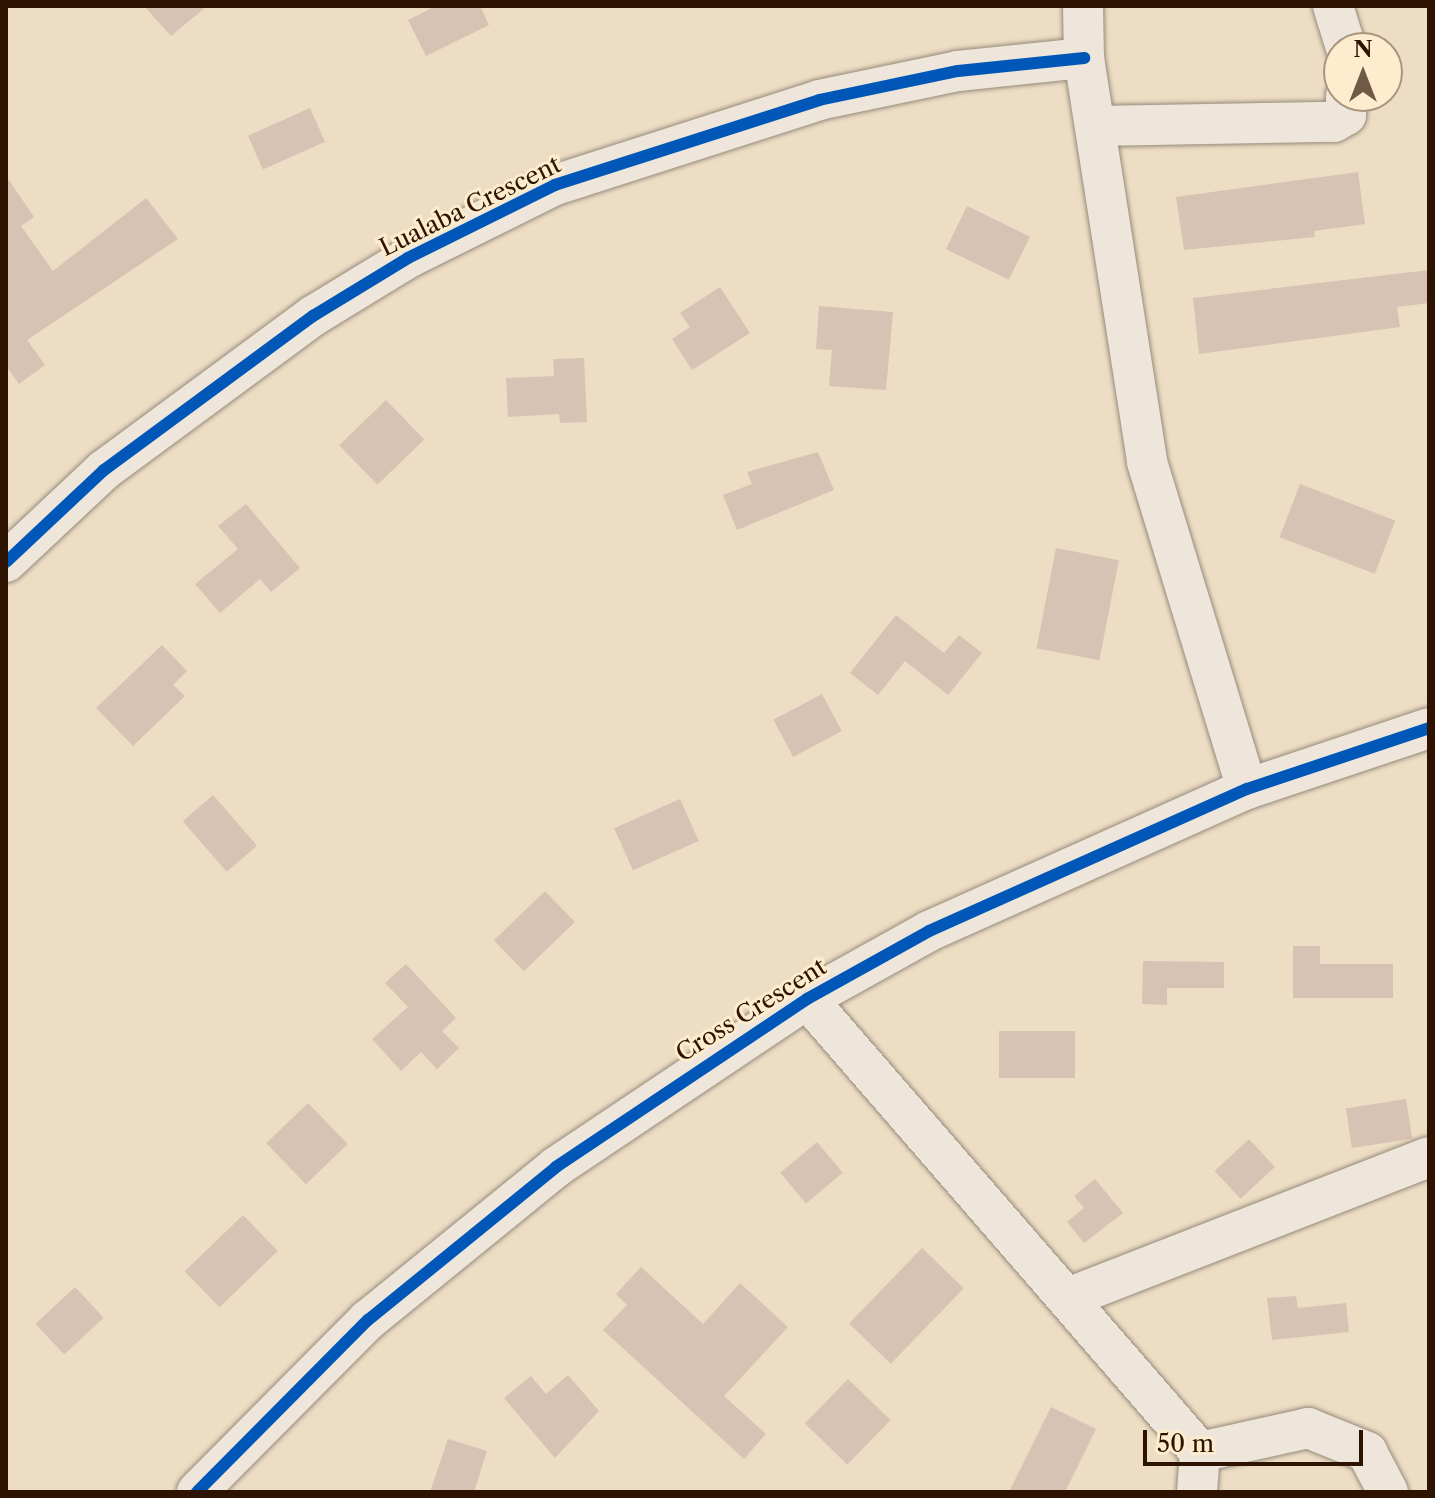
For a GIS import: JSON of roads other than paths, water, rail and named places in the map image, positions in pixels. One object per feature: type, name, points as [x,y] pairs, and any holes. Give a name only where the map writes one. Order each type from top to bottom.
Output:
[{"type":"street","points":[[1083,6],[1084,58],[1147,462],[1247,789]]},
{"type":"street","points":[[1333,6],[1341,32]]},
{"type":"street","name":"Lualaba Crescent","points":[[6,562],[104,470],[313,316],[408,258],[555,185],[819,100],[958,71],[1084,58]]},
{"type":"street","points":[[1095,126],[1334,122],[1346,112]]},
{"type":"street","name":"Cross Crescent","points":[[197,1492],[368,1320],[556,1167],[807,999],[929,931],[1247,789],[1429,728]]},
{"type":"street","points":[[807,999],[1070,1297],[1200,1452],[1197,1492]]},
{"type":"street","points":[[1070,1297],[1429,1157]]},
{"type":"street","points":[[1200,1452],[1308,1428],[1367,1452],[1388,1492]]}]
